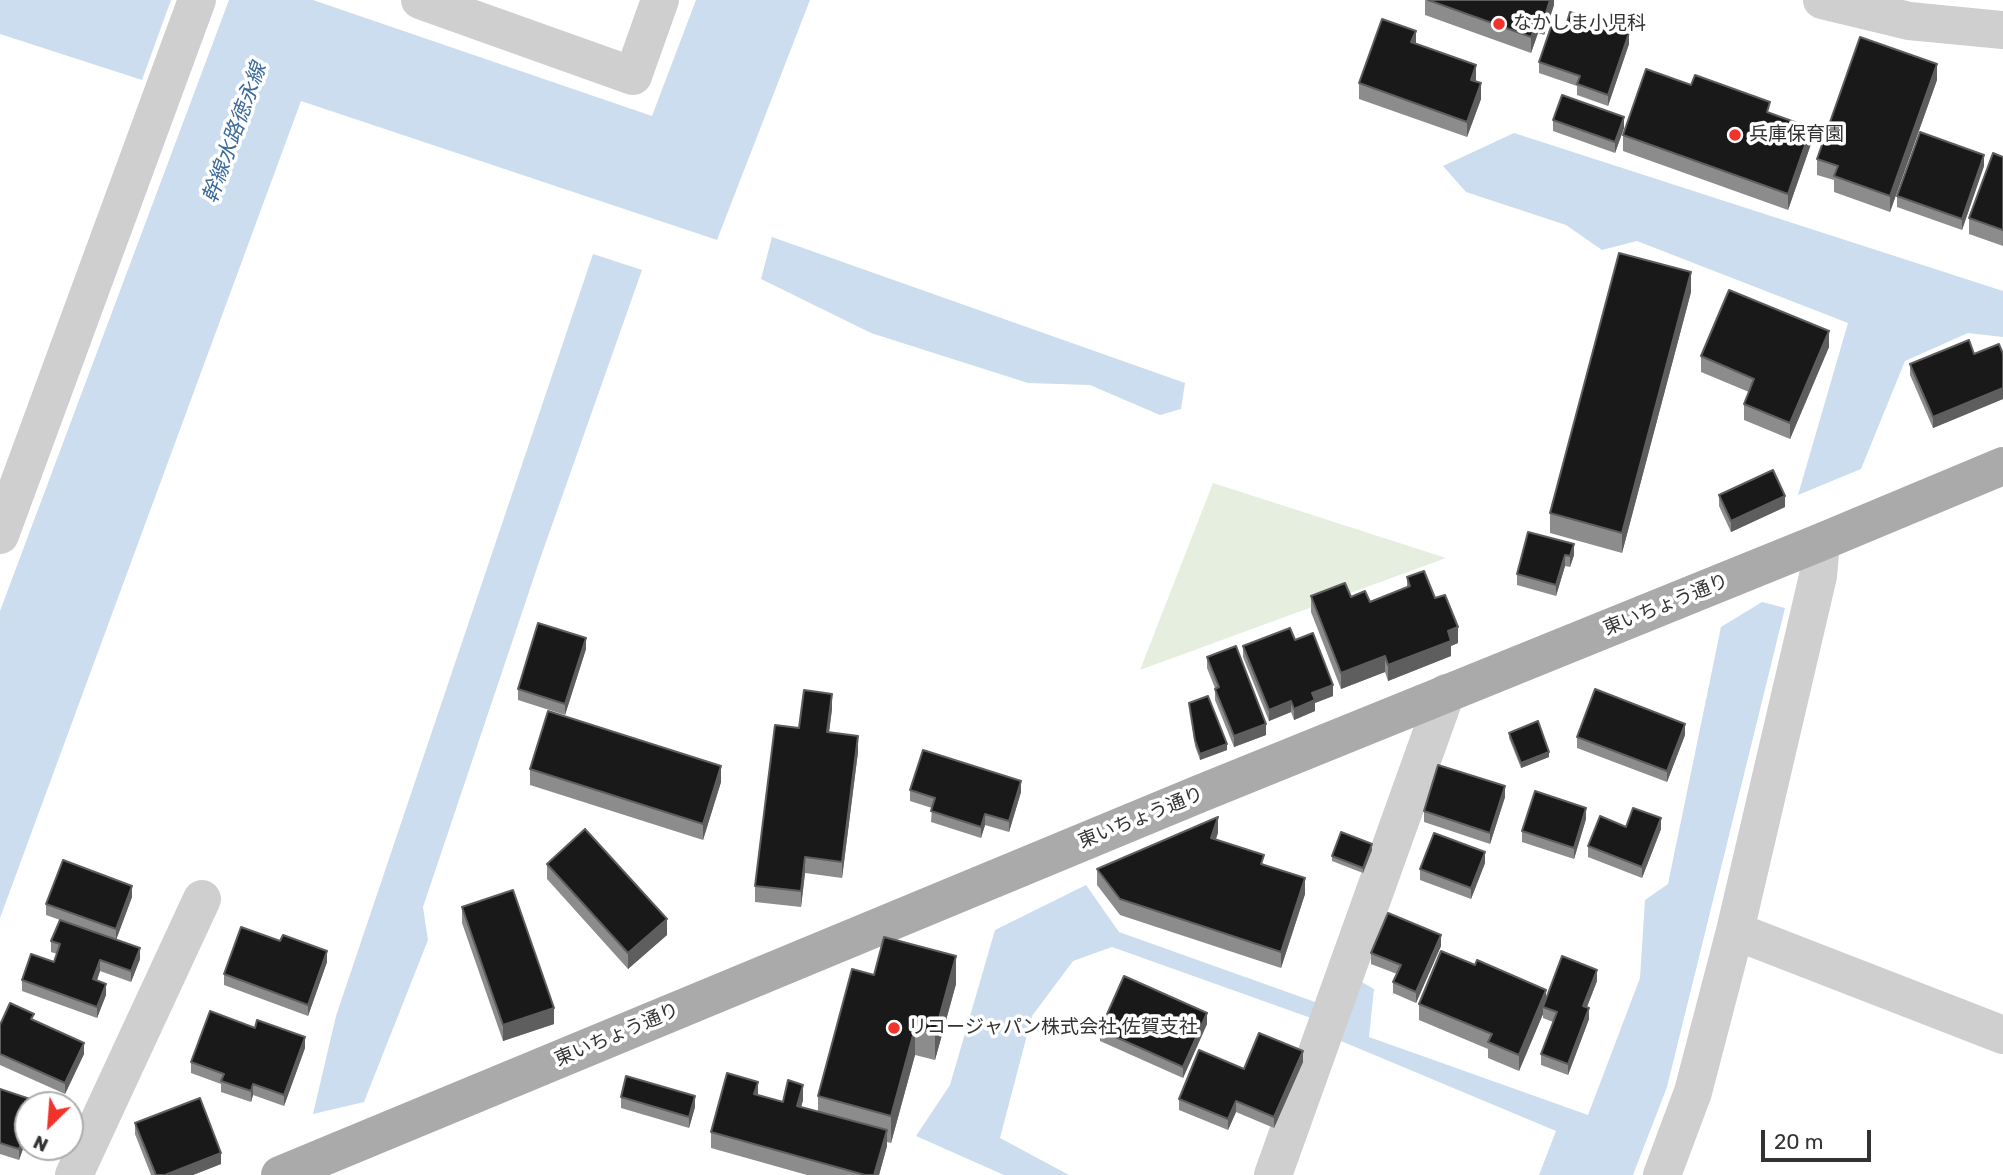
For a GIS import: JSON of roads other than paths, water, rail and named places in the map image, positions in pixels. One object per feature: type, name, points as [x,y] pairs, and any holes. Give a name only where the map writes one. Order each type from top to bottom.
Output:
[{"type":"main road","name":"東いちょう通り","points":[[280,1175],[2003,466]]},
{"type":"street","points":[[0,535],[197,0]]},
{"type":"street","points":[[420,0],[633,76],[660,0]]},
{"type":"street","points":[[1822,0],[1909,21],[2003,30]]},
{"type":"street","points":[[1662,1175],[1693,1092],[1735,931],[1818,576],[1821,542]]},
{"type":"street","points":[[1273,1175],[1446,693]]},
{"type":"street","points":[[74,1175],[202,899]]},
{"type":"street","points":[[1735,931],[2003,1035]]},
{"type":"water","points":[[0,0],[171,0],[142,80],[0,34]]},
{"type":"water","name":"幹線水路徳永線","points":[[229,0],[313,0],[652,116],[696,0],[810,0],[717,240],[301,101],[0,918],[0,611]]},
{"type":"water","points":[[1514,133],[2003,291],[2003,337],[1968,333],[1905,361],[1861,469],[1798,495],[1848,323],[1637,241],[1602,250],[1566,225],[1466,192],[1443,166]]},
{"type":"water","points":[[772,237],[1185,383],[1181,409],[1160,415],[1090,385],[1028,383],[871,333],[761,279]]},
{"type":"water","points":[[593,254],[642,270],[540,559],[423,907],[428,940],[364,1102],[313,1114],[336,1016]]},
{"type":"water","points":[[1762,602],[1785,608],[1667,1087],[1633,1175],[1539,1175],[1556,1131],[1341,1041],[1360,981],[1374,989],[1369,1037],[1588,1115],[1640,978],[1645,900],[1668,884],[1721,627]]},
{"type":"water","points":[[1086,885],[1119,932],[1318,1003],[1311,1018],[1112,947],[1073,961],[1032,1016],[1000,1138],[1069,1175],[1004,1175],[916,1136],[950,1085],[995,930]]},
{"type":"place","name":"なかしま小児科","points":[[1499,24]]},
{"type":"place","name":"兵庫保育園","points":[[1735,135]]},
{"type":"place","name":"リコージャパン株式会社 佐賀支社","points":[[894,1028]]}]
